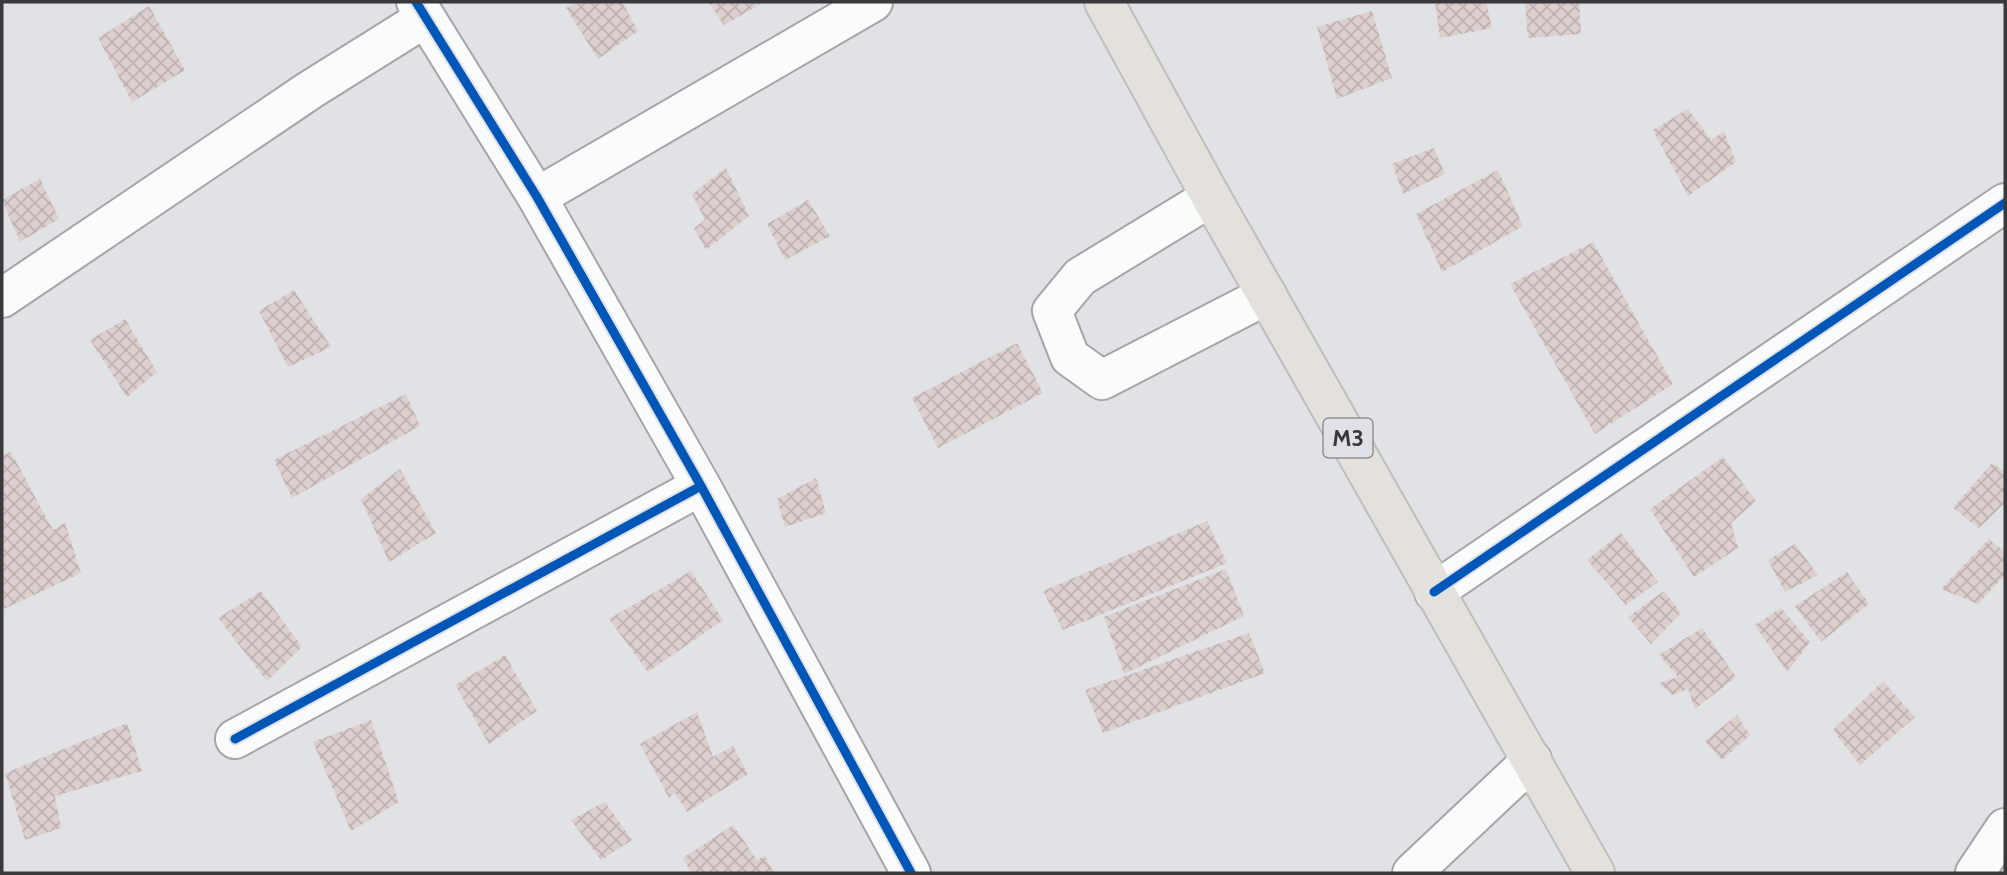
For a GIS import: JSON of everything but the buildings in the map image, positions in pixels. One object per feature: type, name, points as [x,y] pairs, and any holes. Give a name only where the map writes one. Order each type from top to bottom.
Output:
[{"type":"main road","name":"M3","points":[[1104,2],[1211,197],[1595,873]]},
{"type":"street","points":[[537,197],[873,2]]},
{"type":"street","points":[[2,298],[310,90],[421,10],[537,197],[701,486],[911,873]]},
{"type":"street","points":[[1211,197],[1080,276],[1052,311],[1070,357],[1102,380],[1267,295]]},
{"type":"street","points":[[1434,592],[2005,203]]},
{"type":"street","points":[[235,739],[701,486]]},
{"type":"street","points":[[1412,873],[1532,760]]},
{"type":"street","points":[[1975,873],[2005,828]]},
{"type":"cycle path","points":[[416,2],[537,197],[701,486],[911,873]]},
{"type":"cycle path","points":[[1434,592],[2005,203]]},
{"type":"cycle path","points":[[235,739],[701,486]]}]
